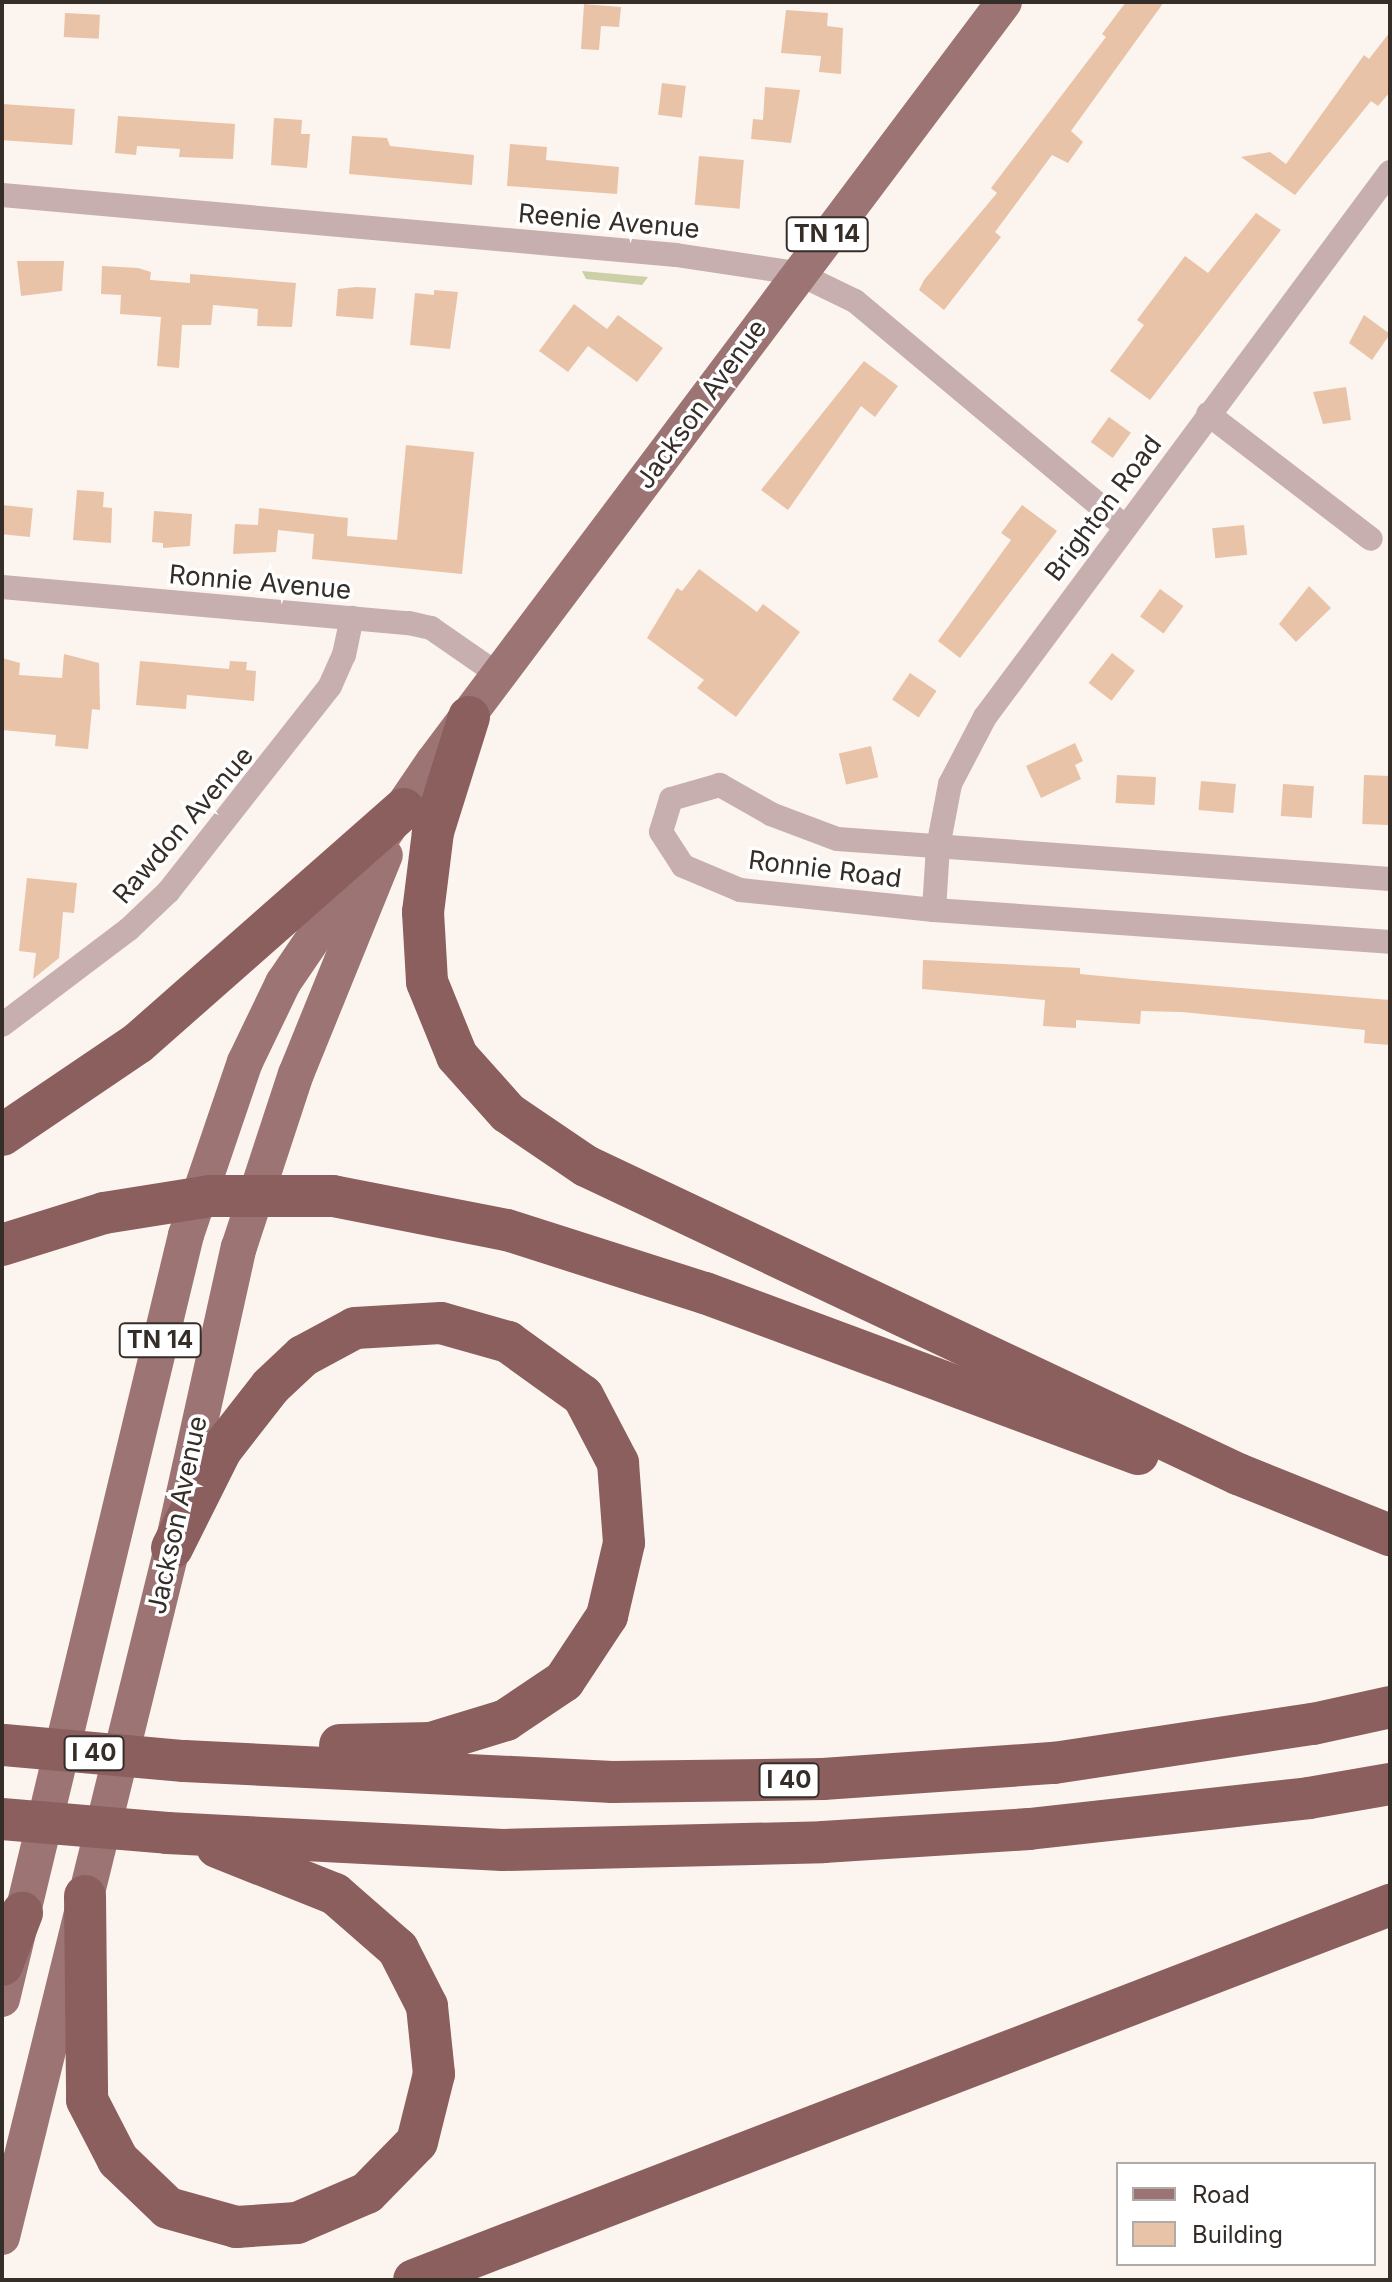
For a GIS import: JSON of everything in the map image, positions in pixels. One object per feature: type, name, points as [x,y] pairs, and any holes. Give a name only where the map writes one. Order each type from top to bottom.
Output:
[{"type":"highway","points":[[469,717],[433,832],[423,912],[427,982],[457,1056],[508,1113],[586,1166],[1238,1474],[1390,1536]]},
{"type":"highway","points":[[2,1135],[138,1043],[403,809]]},
{"type":"highway","points":[[2,1245],[104,1213],[211,1196],[333,1196],[507,1230],[705,1293],[1238,1491],[1390,1536]]},
{"type":"highway","points":[[172,1548],[221,1450],[271,1386],[303,1356],[355,1328],[441,1323],[508,1342],[583,1396],[618,1463],[624,1543],[607,1616],[564,1681],[506,1720],[431,1743],[316,1746],[246,1764]]},
{"type":"highway","name":"I 40","points":[[3,1745],[184,1761],[597,1781],[823,1779],[1054,1763],[1313,1724],[1390,1707]]},
{"type":"highway","points":[[2,1819],[176,1834],[503,1850],[823,1842],[1044,1827],[1309,1798],[1390,1784]]},
{"type":"highway","points":[[85,1896],[87,2100],[118,2160],[168,2208],[236,2227],[297,2223],[367,2193],[417,2142],[434,2074],[427,2006],[398,1949],[335,1894],[176,1834]]},
{"type":"highway","points":[[414,2280],[1390,1905]]},
{"type":"highway","points":[[2,1965],[22,1913]]},
{"type":"main road","name":"Jackson Avenue","points":[[2,1999],[186,1235],[245,1062],[299,957],[403,809],[797,273],[1004,2]]},
{"type":"main road","name":"Jackson Avenue","points":[[2,2237],[172,1548],[239,1247],[296,1074],[403,809]]},
{"type":"street","name":"Brighton Road","points":[[934,910],[938,847],[950,784],[985,717],[1390,172]]},
{"type":"street","name":"Reenie Avenue","points":[[2,195],[676,255],[797,273],[855,301],[1124,526]]},
{"type":"street","points":[[1208,414],[1371,539]]},
{"type":"street","name":"Ronnie Avenue","points":[[2,587],[352,618],[431,628],[499,675]]},
{"type":"street","name":"Rawdon Avenue","points":[[2,1025],[129,929],[206,848],[330,686],[344,655],[352,618]]},
{"type":"street","name":"Ronnie Road","points":[[1390,879],[837,839],[771,814],[720,785],[671,799],[661,832],[683,866],[740,890],[934,910],[1390,942]]},
{"type":"green space","points":[[582,271],[648,277],[642,285],[586,279]]},
{"type":"building","points":[[1126,2],[1164,2],[1071,131],[1083,142],[1068,163],[1052,155],[995,232],[1001,237],[944,310],[919,290],[924,280],[997,193],[991,188],[1106,37],[1102,34]]},
{"type":"building","points":[[584,4],[621,7],[619,27],[601,26],[599,50],[581,49]]},
{"type":"building","points":[[786,10],[828,13],[827,26],[843,28],[841,74],[819,72],[821,56],[781,53]]},
{"type":"building","points":[[65,13],[100,15],[99,39],[64,37]]},
{"type":"building","points":[[1390,32],[1390,92],[1378,106],[1371,101],[1295,195],[1241,157],[1270,152],[1286,164],[1364,55],[1369,59]]},
{"type":"building","points":[[662,83],[686,86],[682,118],[658,115]]},
{"type":"building","points":[[765,87],[800,90],[791,143],[751,139],[753,119],[763,120]]},
{"type":"building","points":[[2,104],[75,109],[72,145],[2,140]]},
{"type":"building","points":[[118,116],[235,124],[233,159],[179,157],[180,149],[137,146],[136,155],[115,153]]},
{"type":"building","points":[[274,118],[302,120],[301,134],[310,134],[307,168],[271,165]]},
{"type":"building","points":[[352,136],[387,138],[390,146],[474,155],[472,185],[349,174]]},
{"type":"building","points":[[510,144],[547,147],[546,160],[619,167],[617,194],[507,186]]},
{"type":"building","points":[[699,156],[744,160],[740,209],[695,205]]},
{"type":"building","points":[[1256,213],[1281,230],[1150,400],[1110,371],[1144,325],[1137,320],[1185,256],[1208,273]]},
{"type":"building","points":[[17,261],[64,261],[62,291],[21,296]]},
{"type":"building","points":[[102,266],[138,268],[151,272],[150,280],[190,283],[190,274],[296,283],[292,327],[257,326],[258,309],[213,305],[211,325],[182,325],[179,368],[157,366],[161,317],[120,314],[121,295],[101,294]]},
{"type":"building","points":[[376,288],[373,319],[336,316],[338,289]]},
{"type":"building","points":[[434,290],[458,292],[450,349],[410,345],[415,293],[434,295]]},
{"type":"building","points":[[574,304],[607,329],[618,315],[663,348],[637,382],[588,346],[568,372],[539,351]]},
{"type":"building","points":[[1364,315],[1390,334],[1372,360],[1349,343]]},
{"type":"building","points":[[864,361],[898,386],[875,417],[861,406],[788,510],[761,490]]},
{"type":"building","points":[[1346,387],[1351,420],[1323,424],[1313,392]]},
{"type":"building","points":[[1109,417],[1131,433],[1113,458],[1091,442]]},
{"type":"building","points":[[406,445],[474,452],[462,574],[312,559],[314,534],[278,530],[276,552],[233,554],[235,524],[258,525],[259,508],[348,518],[347,536],[397,540]]},
{"type":"building","points":[[77,490],[104,492],[103,507],[112,508],[111,543],[73,540]]},
{"type":"building","points":[[2,505],[33,508],[30,537],[2,534]]},
{"type":"building","points":[[1022,505],[1057,531],[960,658],[938,641],[1011,540],[1001,533]]},
{"type":"building","points":[[154,511],[192,514],[190,546],[163,548],[163,543],[152,542]]},
{"type":"building","points":[[1244,525],[1247,555],[1215,558],[1212,528]]},
{"type":"building","points":[[699,569],[757,612],[763,604],[800,632],[736,717],[697,688],[704,680],[647,638],[677,588],[682,591]]},
{"type":"building","points":[[1309,586],[1331,608],[1296,642],[1279,624]]},
{"type":"building","points":[[1160,589],[1183,606],[1163,634],[1140,617]]},
{"type":"building","points":[[1112,653],[1135,671],[1111,701],[1089,683]]},
{"type":"building","points":[[64,654],[99,663],[100,710],[92,709],[88,749],[55,746],[56,735],[2,730],[2,658],[20,663],[19,675],[62,678]]},
{"type":"building","points":[[140,661],[229,669],[230,661],[247,662],[246,670],[256,671],[254,701],[187,695],[186,709],[136,705]]},
{"type":"building","points":[[910,673],[937,691],[919,717],[892,700]]},
{"type":"building","points":[[1075,743],[1083,761],[1075,765],[1081,779],[1041,798],[1026,766]]},
{"type":"building","points":[[871,746],[878,777],[846,785],[839,753]]},
{"type":"building","points":[[1117,775],[1156,777],[1154,805],[1116,803]]},
{"type":"building","points":[[1364,775],[1390,776],[1388,825],[1362,824]]},
{"type":"building","points":[[1201,781],[1236,784],[1233,813],[1198,810]]},
{"type":"building","points":[[1283,784],[1314,786],[1312,818],[1281,816]]},
{"type":"building","points":[[27,878],[77,883],[74,913],[63,912],[59,958],[33,979],[36,953],[19,951]]},
{"type":"building","points":[[923,960],[1080,968],[1080,974],[1390,1000],[1390,1045],[1364,1043],[1365,1030],[1182,1012],[1141,1011],[1140,1024],[1076,1020],[1076,1028],[1043,1026],[1045,1000],[922,989]]}]
